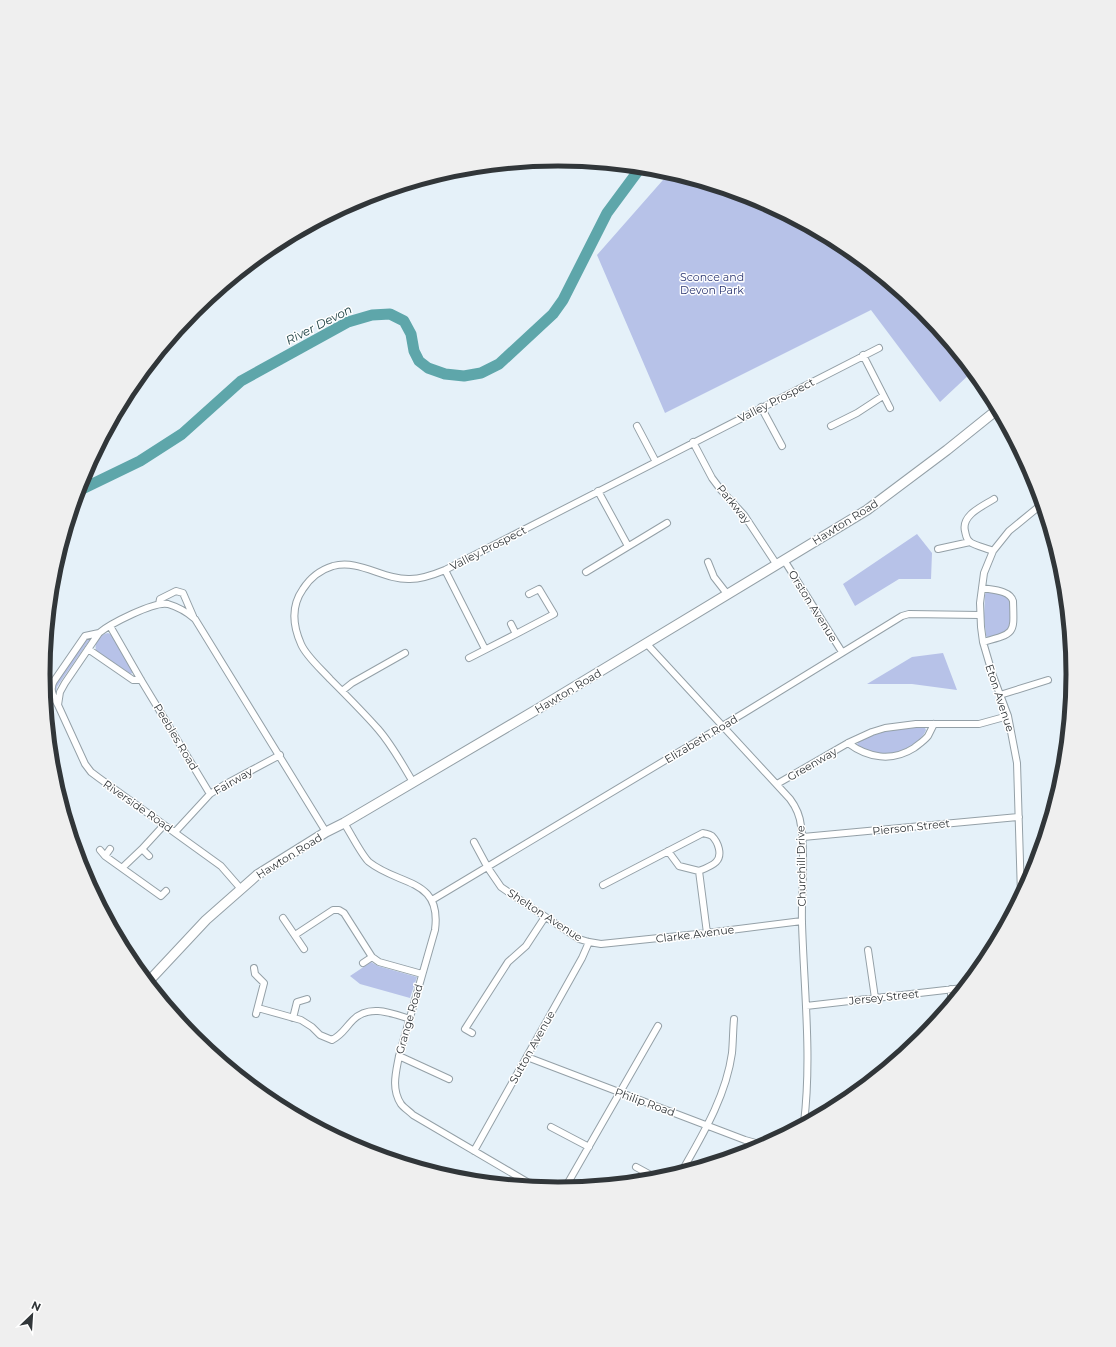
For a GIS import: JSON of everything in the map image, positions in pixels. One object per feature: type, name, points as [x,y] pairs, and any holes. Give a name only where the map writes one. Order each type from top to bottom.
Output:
[{"type":"street","name":"Valley Prospect","points":[[413,782],[383,735],[365,714],[318,666],[301,645],[295,627],[294,609],[300,593],[308,582],[319,572],[332,566],[344,564],[358,565],[389,576],[408,579],[425,578],[445,570],[761,407],[879,348]]},
{"type":"street","points":[[863,355],[890,408]]},
{"type":"street","points":[[831,426],[857,413],[883,396]]},
{"type":"street","points":[[761,407],[782,446]]},
{"type":"street","name":"Hawton Road","points":[[152,978],[206,920],[257,875],[326,832],[344,823],[728,595],[873,506],[993,413]]},
{"type":"street","points":[[637,426],[656,462]]},
{"type":"street","name":"Parkway","points":[[693,442],[712,478],[781,562]]},
{"type":"street","points":[[598,492],[628,546]]},
{"type":"street","points":[[993,551],[970,542],[966,537],[964,527],[966,520],[971,514],[994,499]]},
{"type":"street","name":"Eton Avenue","points":[[1021,883],[1017,763],[1008,716],[983,642],[980,615],[984,573],[993,551],[1009,531],[1038,507]]},
{"type":"street","points":[[586,572],[667,523]]},
{"type":"street","points":[[938,549],[970,542]]},
{"type":"street","points":[[708,562],[714,577],[728,595]]},
{"type":"street","name":"Orston Avenue","points":[[781,562],[842,652]]},
{"type":"street","points":[[445,570],[485,649]]},
{"type":"street","points":[[982,588],[1007,593],[1010,595],[1013,601],[1014,625],[1012,630],[1007,634],[983,642]]},
{"type":"street","points":[[470,658],[554,614],[539,589],[529,594]]},
{"type":"street","name":"Riverside Road","points":[[159,604],[160,599],[176,591],[183,593],[195,619],[326,832]]},
{"type":"street","name":"Riverside Road","points":[[195,619],[186,612],[167,604],[159,604],[139,610],[99,633],[86,636],[54,680],[51,689],[54,699],[88,769],[221,866],[241,889]]},
{"type":"street","name":"Elizabeth Road","points":[[432,900],[488,868],[902,616],[909,614],[980,615]]},
{"type":"street","points":[[511,624],[516,634]]},
{"type":"street","name":"Peebles Road","points":[[110,626],[210,794]]},
{"type":"street","name":"Riverside Road","points":[[58,705],[62,687],[99,633]]},
{"type":"street","name":"Churchill Drive","points":[[646,644],[777,784],[790,799],[798,812],[803,837],[802,921],[806,1006],[807,1081],[804,1117]]},
{"type":"street","points":[[88,649],[133,680],[141,680]]},
{"type":"street","points":[[342,691],[352,683],[405,653]]},
{"type":"street","points":[[1000,695],[1048,680]]},
{"type":"street","name":"Greenway","points":[[777,784],[848,743],[885,728],[916,724],[979,724],[1008,716]]},
{"type":"street","name":"Greenway","points":[[848,743],[855,749],[866,754],[875,756],[894,756],[907,752],[921,743],[928,736],[934,724]]},
{"type":"street","name":"Fairway","points":[[175,832],[210,794],[280,755]]},
{"type":"street","name":"Pierson Street","points":[[803,837],[1019,817]]},
{"type":"street","points":[[344,823],[368,861],[376,867],[419,887],[427,893],[432,900]]},
{"type":"street","points":[[122,868],[164,825]]},
{"type":"street","points":[[603,885],[668,851],[703,833],[709,834],[713,837],[720,850],[719,857],[716,862],[699,871],[679,866],[668,851]]},
{"type":"street","name":"Shelton Avenue","points":[[474,842],[488,868],[501,887],[580,939],[589,942]]},
{"type":"street","points":[[105,856],[110,849]]},
{"type":"street","points":[[142,849],[149,856]]},
{"type":"street","points":[[100,850],[105,856],[161,896],[166,891]]},
{"type":"street","points":[[699,871],[707,933]]},
{"type":"street","name":"Grange Road","points":[[432,900],[436,909],[437,918],[435,930],[399,1056],[395,1076],[395,1090],[402,1104],[413,1115],[523,1180]]},
{"type":"street","points":[[295,935],[333,910],[339,910],[344,913],[372,957],[379,962],[422,974]]},
{"type":"street","points":[[465,1029],[508,962],[526,946],[545,916]]},
{"type":"street","points":[[283,918],[304,949]]},
{"type":"street","name":"Clarke Avenue","points":[[589,942],[601,944],[802,921]]},
{"type":"street","name":"Sutton Avenue","points":[[474,1152],[582,958],[589,942]]},
{"type":"street","points":[[868,950],[875,998]]},
{"type":"street","points":[[364,963],[372,957]]},
{"type":"street","points":[[253,973],[264,983],[257,1011],[301,1020],[312,1027],[320,1036],[333,1043],[354,1019],[368,1012],[381,1011],[410,1019]]},
{"type":"street","points":[[951,989],[951,995]]},
{"type":"street","name":"Jersey Street","points":[[806,1006],[956,989]]},
{"type":"street","points":[[294,1018],[298,994]]},
{"type":"street","points":[[297,1002],[307,999]]},
{"type":"street","points":[[685,1165],[708,1125],[719,1100],[732,1053],[734,1019]]},
{"type":"street","points":[[460,1025],[472,1033]]},
{"type":"street","points":[[569,1181],[658,1026]]},
{"type":"street","points":[[399,1056],[449,1079]]},
{"type":"street","name":"Philip Road","points":[[527,1057],[619,1093],[753,1142]]},
{"type":"street","points":[[555,1126],[589,1147]]},
{"type":"street","points":[[636,1167],[648,1173]]},
{"type":"green space","name":"Sconce and Devon Park","points":[[665,177],[721,192],[783,218],[840,251],[867,270],[917,314],[940,339],[969,375],[940,402],[871,310],[665,413],[597,255]]},
{"type":"green space","points":[[917,534],[932,553],[931,579],[899,579],[855,606],[843,584]]},
{"type":"green space","points":[[986,592],[1005,594],[1010,599],[1011,625],[1007,632],[989,638],[986,636],[984,617]]},
{"type":"green space","points":[[108,633],[112,635],[133,672],[131,674],[96,650],[98,639],[102,635]]},
{"type":"green space","points":[[93,635],[57,687],[55,697],[53,689],[54,683],[86,638]]},
{"type":"green space","points":[[943,653],[957,690],[912,684],[867,684],[912,657]]},
{"type":"green space","points":[[922,727],[926,730],[923,735],[909,747],[902,750],[880,753],[857,746],[859,740],[885,731]]},
{"type":"green space","points":[[371,962],[378,966],[417,977],[410,998],[360,984],[350,976]]},
{"type":"waterway","name":"River Devon","points":[[86,487],[140,461],[182,434],[241,381],[348,322],[372,315],[390,314],[404,321],[411,334],[414,351],[419,361],[428,368],[445,374],[464,376],[481,373],[499,364],[553,314],[563,300],[607,213],[637,172]]}]
